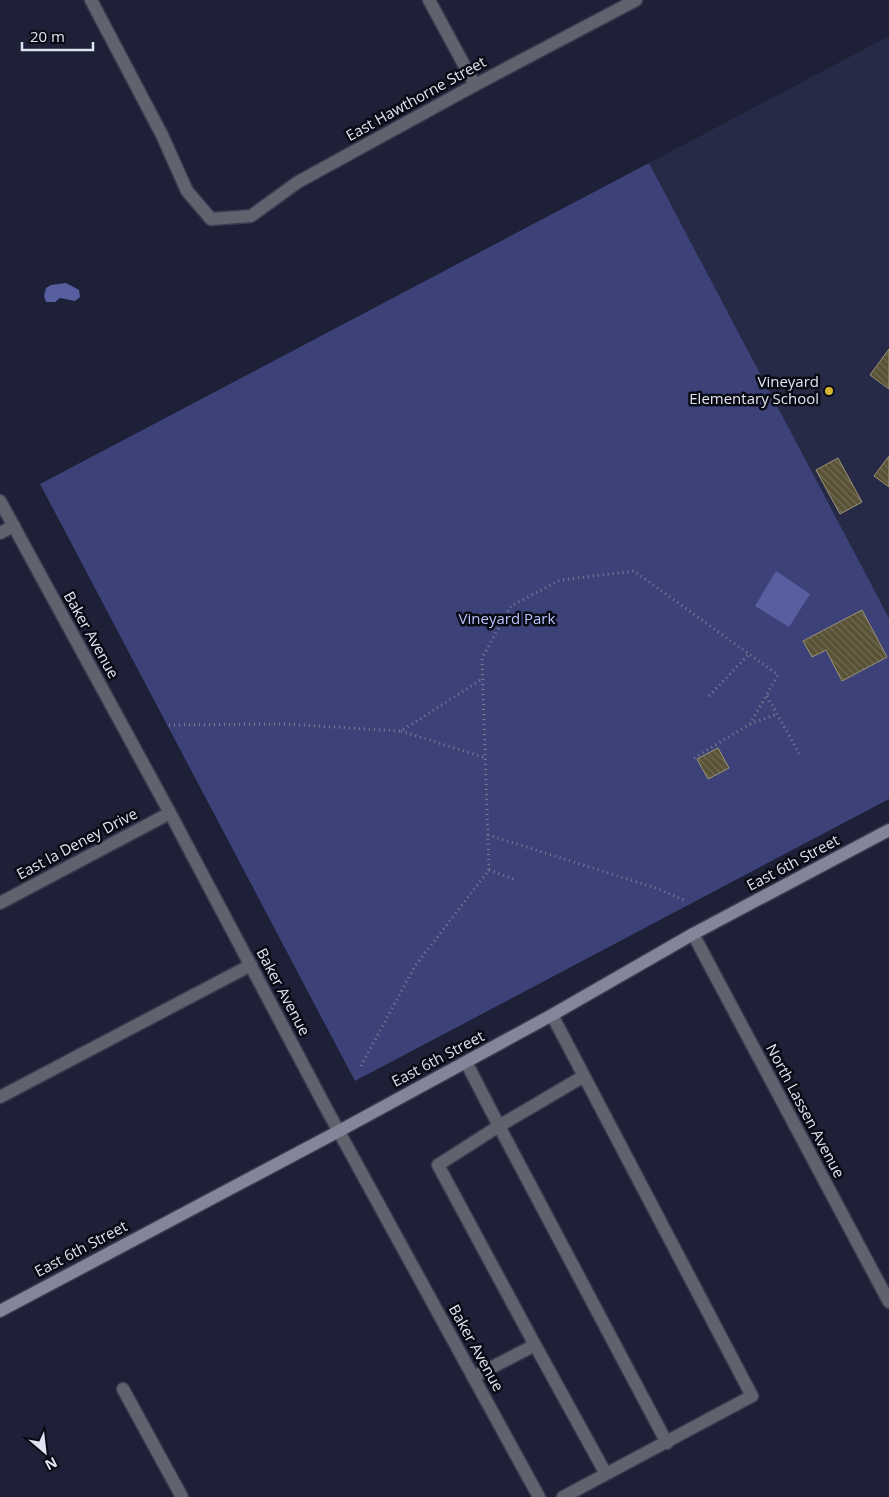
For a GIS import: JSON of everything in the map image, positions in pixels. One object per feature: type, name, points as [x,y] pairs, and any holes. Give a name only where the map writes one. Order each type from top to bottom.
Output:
[{"type":"main road","name":"East 6th Street","points":[[0,1311],[339,1131],[552,1015],[693,934],[889,830]]},
{"type":"street","name":"East Hawthorne Street","points":[[91,0],[162,135],[187,191],[211,219],[251,216],[298,182],[636,0]]},
{"type":"street","points":[[429,0],[475,85]]},
{"type":"street","name":"Baker Avenue","points":[[0,501],[170,813],[339,1131],[539,1497]]},
{"type":"street","points":[[0,533],[14,526]]},
{"type":"street","name":"East la Deney Drive","points":[[0,903],[170,813]]},
{"type":"street","name":"North Lassen Avenue","points":[[693,934],[889,1302]]},
{"type":"street","points":[[0,1097],[251,965]]},
{"type":"street","points":[[552,1015],[752,1396],[563,1497]]},
{"type":"street","points":[[466,1062],[667,1442]]},
{"type":"street","points":[[584,1076],[499,1126],[438,1165],[606,1474]]},
{"type":"street","points":[[473,1377],[535,1345]]},
{"type":"street","points":[[123,1389],[182,1497]]},
{"type":"path","points":[[361,1066],[415,966],[489,870],[482,658],[512,606],[560,580],[634,571],[778,675],[750,724]]},
{"type":"path","points":[[708,696],[749,654]]},
{"type":"path","points":[[401,731],[483,679]]},
{"type":"path","points":[[767,696],[800,755]]},
{"type":"path","points":[[694,758],[750,724],[777,714]]},
{"type":"path","points":[[169,725],[284,724],[401,731],[486,758]]},
{"type":"path","points":[[488,835],[656,888],[686,900]]},
{"type":"path","points":[[489,870],[514,879]]},
{"type":"shaded area","name":"Vineyard Elementary School","points":[[889,36],[889,618],[649,163]]},
{"type":"shaded area","points":[[66,283],[79,290],[80,297],[75,301],[60,298],[55,302],[46,302],[44,296],[46,288],[51,285]]},
{"type":"shaded area","points":[[776,571],[810,594],[789,627],[755,606]]},
{"type":"green space","name":"Vineyard Park","points":[[649,163],[889,618],[889,799],[355,1081],[40,484]]},
{"type":"building","points":[[889,349],[889,389],[870,375]]},
{"type":"building","points":[[889,456],[889,487],[874,476]]},
{"type":"building","points":[[838,458],[862,502],[840,514],[816,470]]},
{"type":"building","points":[[862,610],[887,657],[842,681],[826,650],[812,657],[803,641]]},
{"type":"building","points":[[718,748],[729,768],[708,779],[697,759]]},
{"type":"place","name":"Vineyard Elementary School","points":[[829,391]]}]
